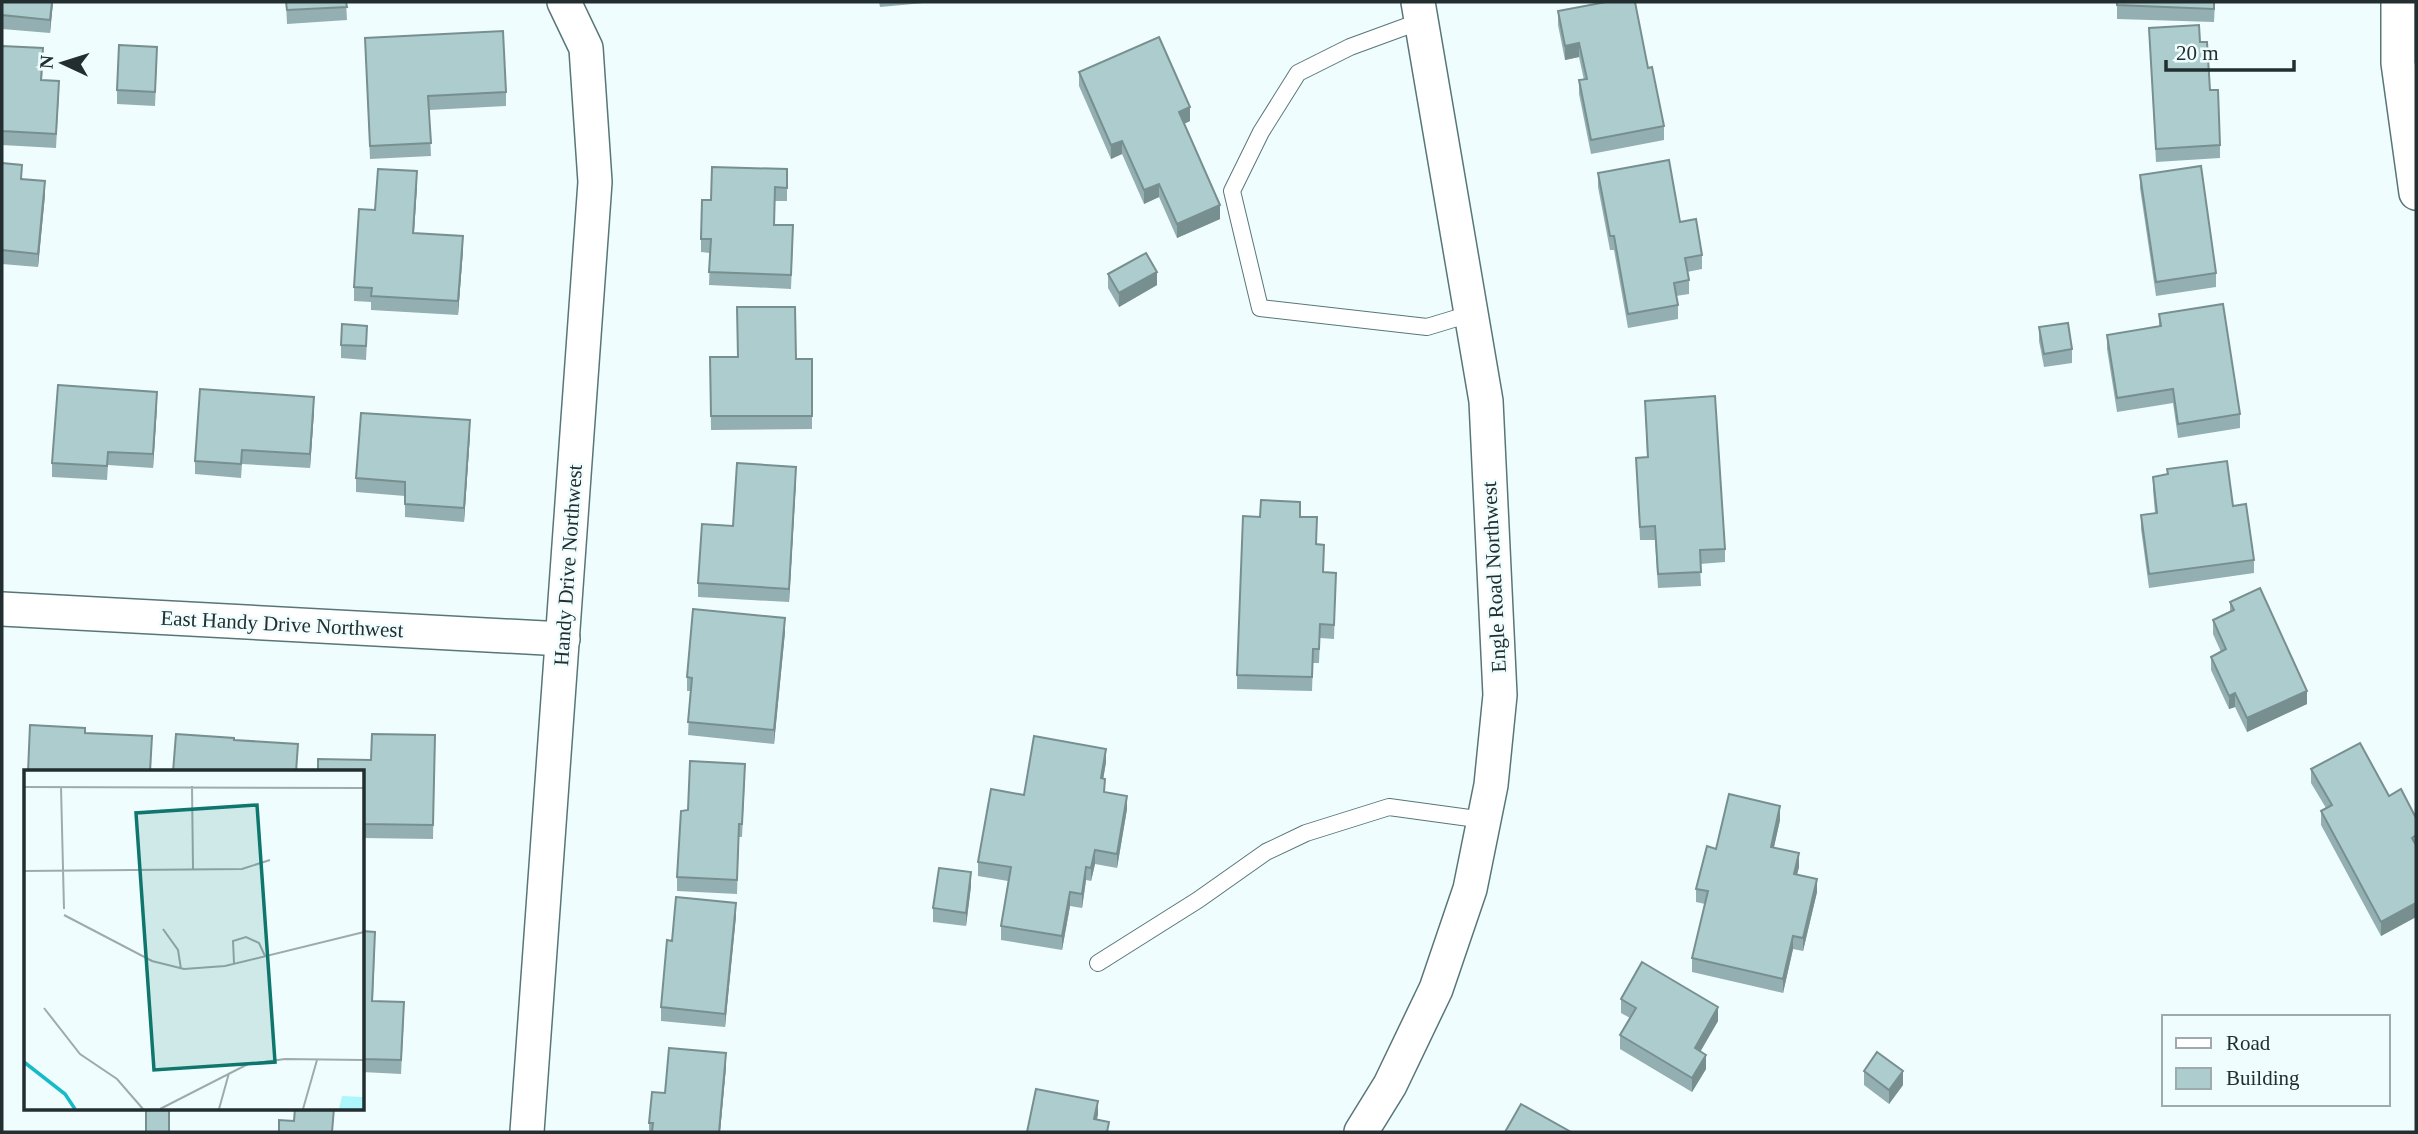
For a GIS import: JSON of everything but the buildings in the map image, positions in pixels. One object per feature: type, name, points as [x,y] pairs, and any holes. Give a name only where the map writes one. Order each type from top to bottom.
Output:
[{"type":"street","name":"Handy Drive Northwest","points":[[527,1132],[595,181],[586,48],[564,2]]},
{"type":"street","points":[[2398,2],[2398,63],[2416,193]]},
{"type":"street","name":"Engle Road Northwest","points":[[1361,1132],[1390,1085],[1436,989],[1470,889],[1491,785],[1500,695],[1486,401],[1419,11]]},
{"type":"street","name":"East Handy Drive Northwest","points":[[2,609],[563,639]]},
{"type":"lane","points":[[1419,11],[1298,73],[1261,132],[1233,191],[1260,309],[1427,327],[1471,314]]},
{"type":"lane","points":[[1098,963],[1198,900],[1266,852],[1306,833],[1388,807],[1484,820]]}]
